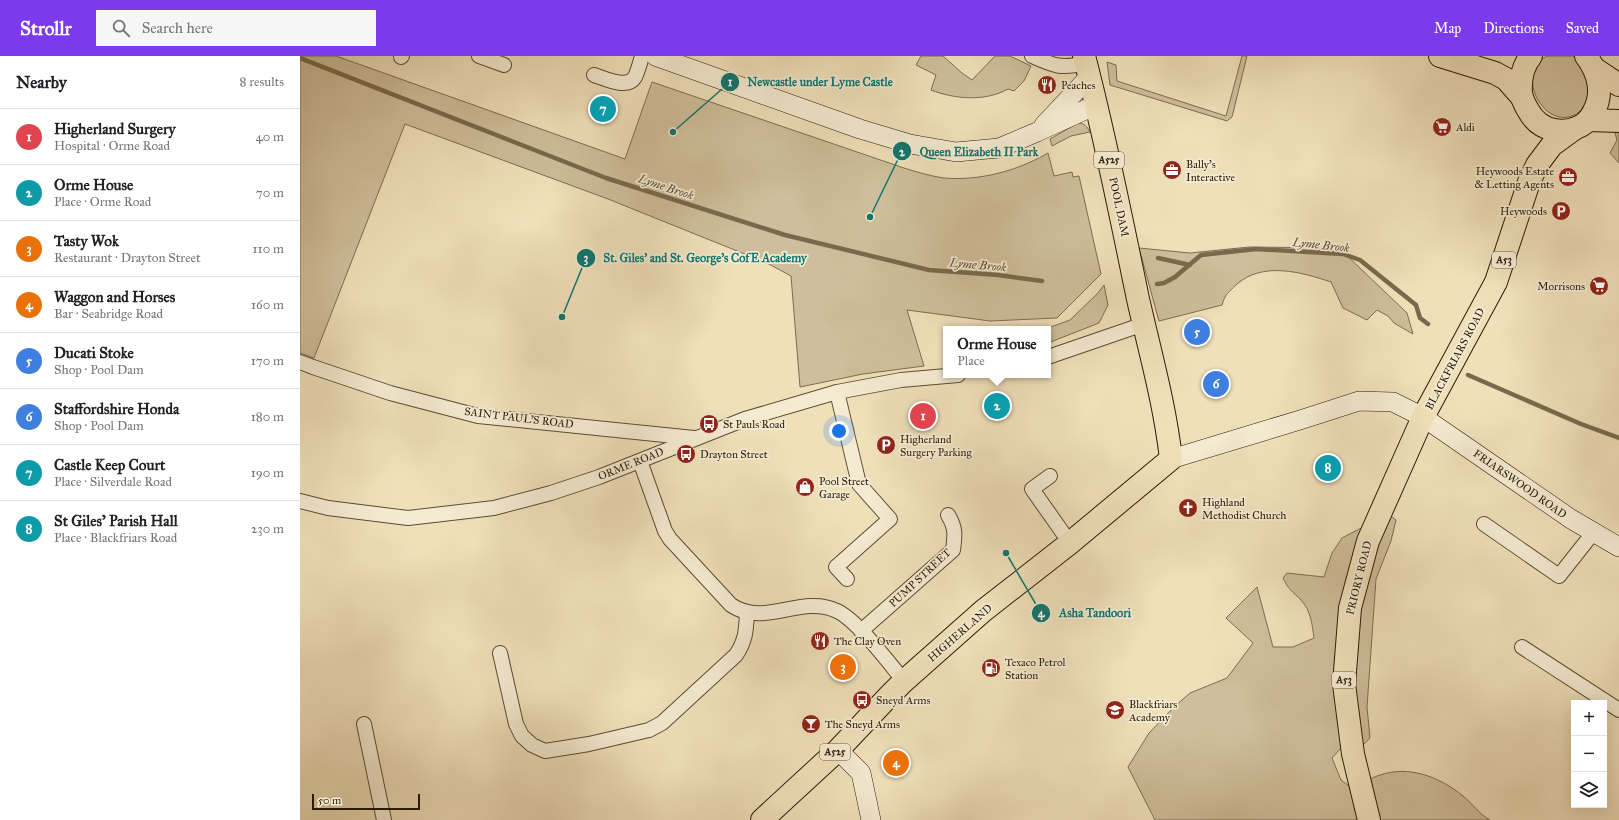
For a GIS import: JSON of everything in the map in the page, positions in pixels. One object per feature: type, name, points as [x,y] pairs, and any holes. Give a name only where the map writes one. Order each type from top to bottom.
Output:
[{"type":"main road","points":[[655,56],[860,129],[910,144],[956,152],[999,148],[1097,106]]},
{"type":"main road","points":[[1440,56],[1495,73],[1506,79],[1539,124],[1546,129],[1561,131],[1581,124],[1619,121]]},
{"type":"main road","points":[[1525,104],[1520,80],[1524,66],[1531,56]]},
{"type":"main road","points":[[1581,124],[1598,100],[1598,82],[1590,63]]},
{"type":"main road","points":[[1590,63],[1619,85]]},
{"type":"main road","points":[[1037,132],[1086,65]]},
{"type":"main road","name":"POOL DAM","points":[[1086,65],[1097,106],[1144,324]]},
{"type":"main road","name":"BLACKFRIARS ROAD","points":[[1525,104],[1536,133],[1537,165]]},
{"type":"main road","name":"BLACKFRIARS ROAD","points":[[1171,459],[1359,401],[1393,402],[1423,417],[1496,282],[1529,182],[1537,165],[1552,145],[1581,124]]},
{"type":"main road","name":"A525","points":[[1144,324],[1166,423],[1171,459]]},
{"type":"main road","name":"FRIARSWOOD ROAD","points":[[1423,417],[1571,519],[1619,547]]},
{"type":"main road","name":"PRIORY ROAD","points":[[1369,820],[1353,754],[1344,684],[1350,608],[1368,541],[1423,417]]},
{"type":"main road","name":"HIGHERLAND","points":[[762,820],[838,750],[904,681],[983,612],[1070,543],[1171,459]]},
{"type":"main road","points":[[838,750],[860,773],[871,820]]},
{"type":"street","points":[[594,75],[623,83],[630,82],[634,78],[642,56]]},
{"type":"street","points":[[1032,56],[1059,67],[1086,65]]},
{"type":"street","points":[[484,57],[504,65]]},
{"type":"street","points":[[1051,356],[1144,324]]},
{"type":"street","name":"SAINT PAUL'S ROAD","points":[[300,362],[390,393],[478,416],[696,438]]},
{"type":"street","name":"ORME ROAD","points":[[300,501],[328,508],[408,518],[494,508],[599,477],[696,438],[759,415],[837,392],[901,380],[943,376]]},
{"type":"street","points":[[837,392],[859,484],[890,519],[836,567],[847,579]]},
{"type":"street","points":[[640,461],[666,532],[670,539],[731,605],[738,610],[747,613],[763,614],[813,605],[826,606],[847,617],[904,681]]},
{"type":"street","points":[[1050,476],[1032,489],[1070,543]]},
{"type":"street","name":"PUMP STREET","points":[[861,631],[953,550],[955,538],[954,525],[948,516]]},
{"type":"street","points":[[1484,524],[1559,576],[1593,532]]},
{"type":"street","points":[[500,653],[516,724],[522,736],[532,745],[545,751],[589,744],[649,730],[662,723],[736,655],[743,644],[746,635],[747,613]]},
{"type":"street","points":[[1522,647],[1619,710]]},
{"type":"street","points":[[364,724],[384,820]]},
{"type":"shaded area","points":[[300,56],[336,56],[625,159],[652,82],[904,168],[944,178],[971,178],[1011,170],[1048,153],[1054,176],[1072,172],[1073,177],[1079,176],[1101,274],[1057,318],[990,321],[907,310],[924,366],[863,374],[800,387],[791,276],[767,263],[608,199],[405,124],[314,358],[300,353]]},
{"type":"shaded area","points":[[921,56],[943,56],[972,80],[995,56],[1010,56],[1031,66],[1024,81],[1014,91],[1008,89],[990,96],[970,98],[959,97],[931,90],[936,75],[916,65]]},
{"type":"shaded area","points":[[1242,56],[1247,56],[1232,117],[1227,121],[1110,85],[1107,62],[1116,65],[1117,81],[1226,116]]},
{"type":"shaded area","points":[[1547,56],[1573,56],[1581,64],[1586,73],[1589,96],[1581,111],[1567,117],[1556,116],[1546,110],[1538,100],[1533,88],[1533,76],[1537,65]]},
{"type":"shaded area","points":[[1078,123],[1085,125],[1090,132],[1071,136],[1052,146],[1050,139]]},
{"type":"shaded area","points":[[1614,129],[1619,130],[1619,163],[1610,153],[1617,140]]},
{"type":"shaded area","points":[[1249,247],[1339,248],[1407,313],[1413,334],[1394,323],[1388,316],[1377,310],[1367,320],[1343,308],[1331,282],[1295,272],[1282,271],[1258,273],[1246,278],[1236,285],[1224,298],[1222,305],[1159,321],[1139,248],[1190,253]]},
{"type":"shaded area","points":[[1104,285],[1108,305],[1099,323],[1051,342],[1051,327],[1070,320],[1098,293]]},
{"type":"shaded area","points":[[1388,514],[1396,520],[1391,541],[1376,579],[1367,707],[1370,738],[1363,745],[1341,748],[1332,758],[1341,780],[1352,788],[1362,782],[1391,772],[1413,772],[1434,778],[1454,789],[1490,820],[1155,820],[1128,767],[1149,733],[1174,707],[1190,693],[1227,678],[1253,643],[1226,618],[1257,587],[1273,647],[1293,647],[1314,638],[1313,628],[1307,609],[1301,600],[1289,588],[1283,578],[1287,573],[1324,577],[1332,553],[1342,538]]},
{"type":"waterway","name":"Lyme Brook","points":[[300,58],[606,178],[785,235],[929,270],[998,275],[1042,281]]},
{"type":"waterway","name":"Lyme Brook","points":[[1157,284],[1164,283],[1175,277],[1201,255],[1256,249],[1343,254],[1360,260],[1416,305],[1420,318],[1428,324]]},
{"type":"waterway","name":"Lyme Brook","points":[[1158,258],[1190,265]]},
{"type":"waterway","name":"Lyme Brook","points":[[1468,375],[1581,424],[1619,438]]},
{"type":"place","name":"Peaches","points":[[1047,85]]},
{"type":"place","name":"Castle Keep Court","points":[[603,109]]},
{"type":"place","name":"Aldi","points":[[1442,127]]},
{"type":"place","name":"Newcastle under Lyme Castle","points":[[673,132]]},
{"type":"place","name":"Bally's Interactive","points":[[1172,170]]},
{"type":"place","name":"Heywoods Estate & Letting Agents","points":[[1568,177]]},
{"type":"place","name":"Heywoods","points":[[1561,211]]},
{"type":"place","name":"Queen Elizabeth II Park","points":[[870,217]]},
{"type":"place","name":"Morrisons","points":[[1599,286]]},
{"type":"place","name":"St. Giles' and St. George's CofE Academy","points":[[562,317]]},
{"type":"place","name":"Ducati Stoke","points":[[1197,332]]},
{"type":"place","name":"Staffordshire Honda","points":[[1216,384]]},
{"type":"place","name":"Orme House","points":[[997,406]]},
{"type":"place","name":"Higherland Surgery","points":[[923,416]]},
{"type":"place","name":"St Pauls Road","points":[[709,424]]},
{"type":"place","name":"Higherland Surgery Parking","points":[[886,445]]},
{"type":"place","name":"Drayton Street","points":[[686,454]]},
{"type":"place","name":"St Giles' Parish Hall","points":[[1328,468]]},
{"type":"place","name":"Pool Street Garage","points":[[805,487]]},
{"type":"place","name":"Highland Methodist Church","points":[[1188,508]]},
{"type":"place","name":"Asha Tandoori","points":[[1006,553]]},
{"type":"place","name":"The Clay Oven","points":[[820,641]]},
{"type":"place","name":"Tasty Wok","points":[[843,667]]},
{"type":"place","name":"Texaco Petrol Station","points":[[991,668]]},
{"type":"place","name":"Sneyd Arms","points":[[862,700]]},
{"type":"place","name":"Blackfriars Academy","points":[[1115,710]]},
{"type":"place","name":"The Sneyd Arms","points":[[811,724]]},
{"type":"place","name":"Waggon and Horses","points":[[896,763]]}]
